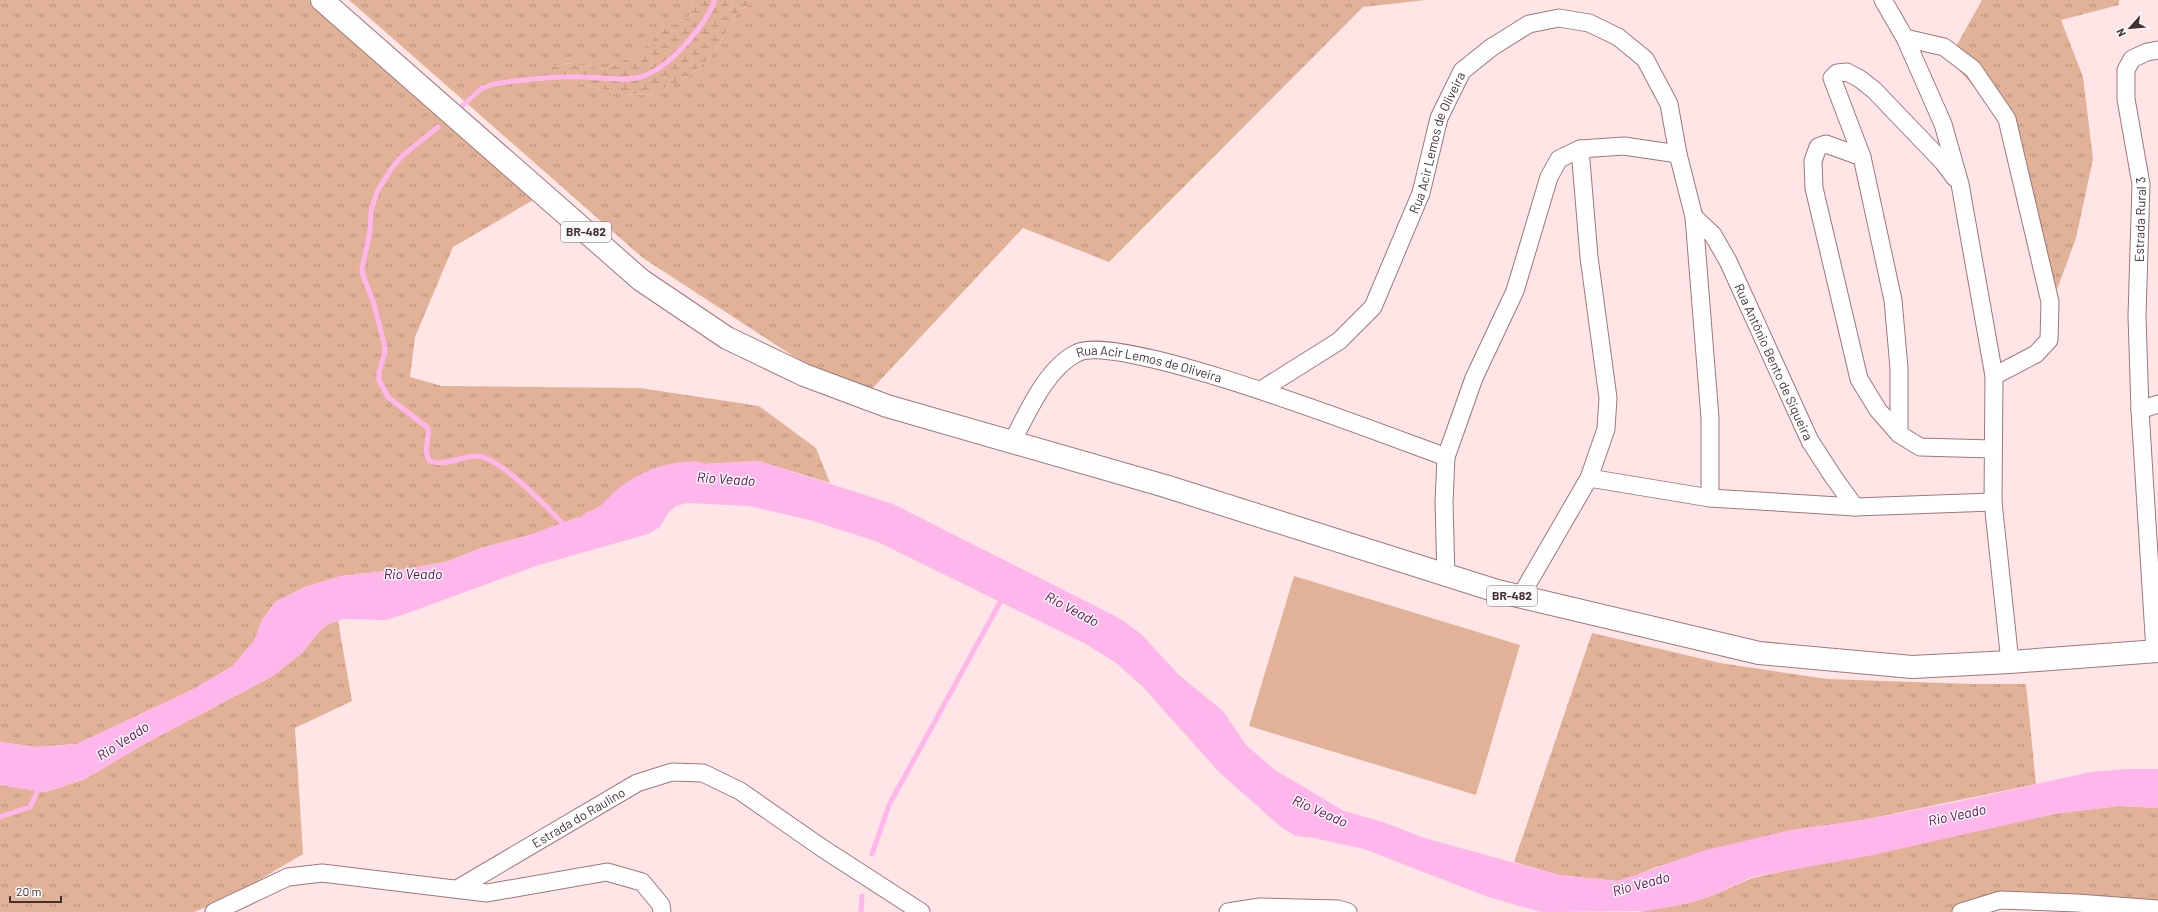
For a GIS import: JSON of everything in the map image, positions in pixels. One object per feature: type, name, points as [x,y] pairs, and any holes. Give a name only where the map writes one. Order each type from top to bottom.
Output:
[{"type":"highway","name":"BR-482","points":[[322,0],[641,280],[727,338],[804,375],[887,406],[1165,486],[1446,576],[1520,598],[1759,653],[1912,667],[2010,662],[2157,651]]},
{"type":"street","points":[[1883,0],[1905,38],[1943,124],[1960,184],[1994,376],[1992,449],[1993,502],[2010,662]]},
{"type":"street","name":"Rua Acir Lemos de Oliveira","points":[[1261,390],[1339,341],[1372,307],[1421,193],[1439,118],[1462,71],[1492,47],[1529,24],[1559,18],[1589,23],[1618,37],[1645,59],[1669,104],[1678,154]]},
{"type":"street","points":[[1905,38],[1944,47],[1973,69],[2008,119],[2050,302],[2049,340],[2036,354],[1994,376]]},
{"type":"street","name":"Estrada Rural 3","points":[[2157,651],[2140,410],[2137,316],[2141,184],[2126,99],[2126,70],[2132,59],[2147,52],[2158,50]]},
{"type":"street","points":[[1899,434],[1900,368],[1893,300],[1862,157],[1832,78],[1837,73],[1847,72],[1860,79],[1874,90],[1943,162],[1960,184]]},
{"type":"street","points":[[1862,157],[1826,144],[1818,147],[1814,161],[1814,188],[1860,379],[1878,410],[1899,434],[1920,447],[1992,449]]},
{"type":"street","points":[[1446,576],[1444,502],[1446,457],[1474,378],[1515,292],[1549,177],[1559,159],[1580,149],[1624,146],[1678,154],[1694,217],[1710,418],[1710,498]]},
{"type":"street","points":[[1520,598],[1589,478],[1606,429],[1608,398],[1589,258],[1580,149]]},
{"type":"street","name":"Rua Antônio Bento de Siqueira","points":[[1694,217],[1713,235],[1728,261],[1810,441],[1855,507]]},
{"type":"street","name":"Rua Acir Lemos de Oliveira","points":[[1012,442],[1042,387],[1062,364],[1077,353],[1100,350],[1134,354],[1261,390],[1446,457]]},
{"type":"street","points":[[2140,410],[2158,404]]},
{"type":"street","points":[[1589,478],[1710,498],[1855,507],[1993,502]]},
{"type":"street","name":"Estrada do Raulino","points":[[457,889],[637,783],[672,772],[703,773],[740,791],[822,848],[921,912]]},
{"type":"street","points":[[214,912],[288,877],[322,873],[435,888],[487,893],[607,872],[642,882],[661,905],[662,912]]},
{"type":"street","points":[[1961,912],[2000,900],[2077,903],[2158,909]]},
{"type":"street","points":[[1228,912],[1260,906],[1338,909],[1348,912]]},
{"type":"green space","points":[[0,0],[309,0],[535,199],[453,247],[415,337],[410,377],[442,386],[640,388],[759,406],[816,448],[830,483],[759,461],[703,464],[675,471],[642,494],[604,514],[576,518],[530,535],[481,548],[449,561],[413,568],[341,576],[305,587],[275,602],[262,620],[254,641],[233,666],[192,690],[77,744],[36,747],[0,742]]},
{"type":"green space","points":[[349,0],[693,0],[689,17],[663,29],[640,53],[610,67],[601,69],[568,63],[548,68],[556,79],[573,79],[586,85],[623,94],[650,95],[689,76],[711,57],[739,10],[756,2],[756,0],[1426,0],[1363,7],[1109,262],[1023,228],[869,392],[813,369],[643,258]]},
{"type":"green space","points":[[693,0],[756,0],[756,2],[739,10],[711,57],[689,76],[650,95],[623,94],[586,85],[573,79],[551,78],[547,73],[548,68],[568,63],[601,69],[610,67],[640,53],[663,29],[689,17]]},
{"type":"green space","points":[[1982,0],[2119,0],[2119,5],[2061,20],[2083,77],[2093,159],[2076,238],[2055,295],[2016,147],[1986,100],[1949,59]]},
{"type":"green space","points":[[1294,576],[1520,645],[1476,795],[1249,726]]},
{"type":"green space","points":[[338,621],[352,701],[295,728],[303,854],[227,899],[194,912],[0,912],[0,785],[46,792],[85,779],[146,743],[271,677],[302,653],[316,635],[328,624]]},
{"type":"green space","points":[[1592,633],[1720,663],[1827,679],[1971,684],[2026,684],[2036,784],[1863,820],[1786,831],[1656,867],[1617,881],[1559,875],[1514,862]]},
{"type":"green space","points":[[2120,806],[2158,808],[2158,912],[2076,901],[1959,912],[1639,912],[1689,903],[1709,897],[1752,878],[2059,813]]},
{"type":"water","points":[[759,461],[893,504],[1119,618],[1141,634],[1179,675],[1223,711],[1246,745],[1275,770],[1344,811],[1383,822],[1424,838],[1559,875],[1617,881],[1702,851],[1786,831],[1863,820],[1956,802],[2091,772],[2126,769],[2158,769],[2158,808],[2120,806],[2059,813],[1868,856],[1752,877],[1709,897],[1689,903],[1646,911],[1541,912],[1488,897],[1364,849],[1314,838],[1296,836],[1281,827],[1218,771],[1143,687],[1115,662],[1084,643],[878,542],[810,520],[749,506],[687,503],[676,506],[668,513],[660,527],[648,534],[539,565],[386,620],[343,619],[328,624],[316,635],[302,653],[271,677],[146,743],[85,779],[46,792],[0,785],[0,742],[36,747],[77,744],[192,690],[233,666],[254,641],[262,620],[275,602],[305,587],[341,576],[413,568],[449,561],[481,548],[530,535],[576,518],[604,514],[642,494],[675,471],[703,464]]},
{"type":"waterway","points":[[462,106],[482,88],[494,84],[560,77],[626,79],[640,77],[651,73],[662,66],[684,46],[703,22],[715,0]]},
{"type":"waterway","points":[[438,127],[402,156],[392,168],[378,190],[371,210],[370,231],[362,269],[374,304],[384,343],[385,352],[379,372],[379,380],[388,397],[428,428],[426,450],[430,461],[441,463],[471,456],[486,458],[511,474],[524,485],[567,528]]},
{"type":"waterway","name":"Rio Veado","points":[[594,526],[607,520],[631,498],[648,488],[676,478],[696,477]]},
{"type":"waterway","points":[[872,854],[889,805],[1003,597]]},
{"type":"waterway","points":[[0,817],[30,807],[40,786]]},
{"type":"waterway","points":[[861,912],[862,896]]}]
